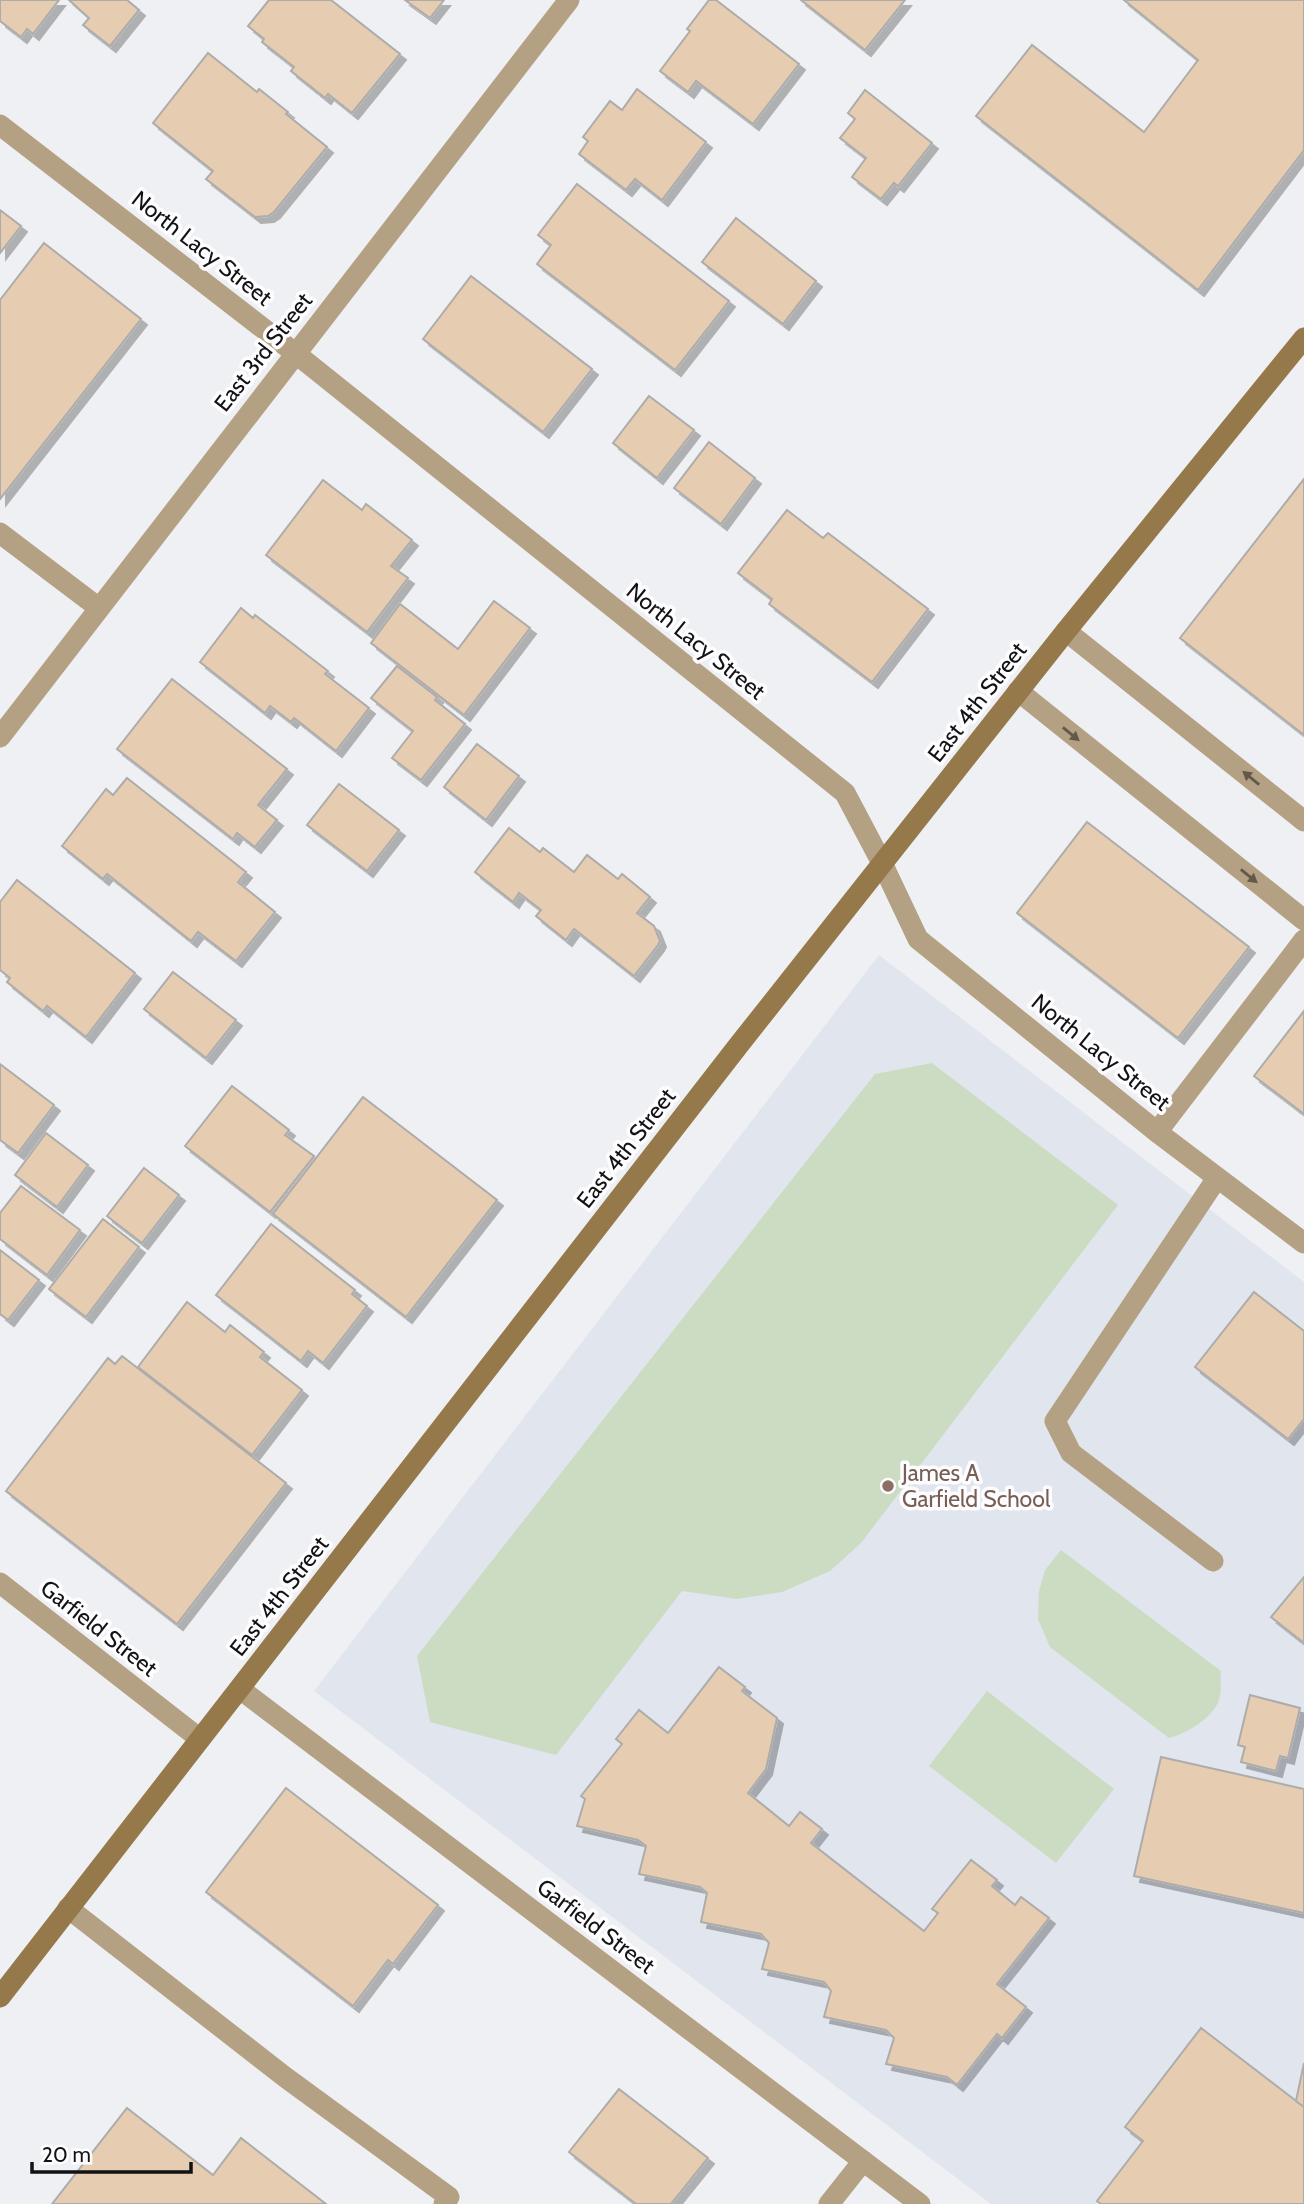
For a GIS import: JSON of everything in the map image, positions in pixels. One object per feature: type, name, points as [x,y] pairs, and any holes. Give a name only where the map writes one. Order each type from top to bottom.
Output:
[{"type":"main road","name":"East 4th Street","points":[[0,1997],[882,863],[1304,338]]},
{"type":"street","name":"East 3rd Street","points":[[0,737],[569,0]]},
{"type":"street","name":"North Lacy Street","points":[[0,125],[295,353],[845,793],[918,939],[1157,1132],[1304,1243]]},
{"type":"street","points":[[0,533],[99,608]]},
{"type":"street","points":[[1066,631],[1304,821]]},
{"type":"street","points":[[1018,691],[1304,920]]},
{"type":"street","points":[[1157,1132],[1304,940]]},
{"type":"street","points":[[1213,1561],[1070,1453],[1055,1421],[1217,1178]]},
{"type":"street","name":"Garfield Street","points":[[0,1583],[200,1739]]},
{"type":"street","name":"Garfield Street","points":[[240,1689],[920,2204]]},
{"type":"street","points":[[68,1908],[450,2202]]},
{"type":"street","points":[[830,2204],[863,2161]]},
{"type":"shaded area","name":"James A Garfield School","points":[[879,955],[1304,1282],[1304,2204],[991,2204],[314,1691]]},
{"type":"green space","points":[[932,1063],[1118,1205],[861,1543],[830,1571],[782,1592],[737,1599],[682,1591],[556,1755],[430,1722],[417,1656],[875,1074]]},
{"type":"green space","points":[[1061,1550],[1221,1671],[1219,1700],[1205,1719],[1191,1729],[1169,1738],[1050,1647],[1038,1619],[1039,1591],[1045,1570]]},
{"type":"green space","points":[[987,1691],[1114,1789],[1056,1863],[929,1766]]},
{"type":"building","points":[[0,0],[59,0],[33,34],[27,29],[21,37],[0,21]]},
{"type":"building","points":[[69,0],[127,0],[139,10],[110,46],[83,25],[89,18]]},
{"type":"building","points":[[269,0],[331,0],[400,54],[352,113],[328,94],[325,98],[291,71],[294,67],[262,42],[264,39],[248,26]]},
{"type":"building","points":[[405,0],[444,0],[430,18]]},
{"type":"building","points":[[709,0],[716,0],[799,64],[753,124],[696,81],[688,92],[660,71]]},
{"type":"building","points":[[801,0],[905,0],[865,50]]},
{"type":"building","points":[[1124,0],[1304,0],[1304,150],[1198,290],[976,116],[1032,45],[1144,132],[1198,60]]},
{"type":"building","points":[[208,53],[257,92],[259,89],[327,147],[268,216],[255,217],[206,179],[213,171],[153,123]]},
{"type":"building","points":[[637,89],[706,142],[662,200],[635,179],[626,190],[579,154],[588,141],[583,137],[610,101],[622,110]]},
{"type":"building","points":[[865,90],[932,143],[898,186],[894,183],[881,199],[852,177],[866,158],[840,138],[855,119],[848,113]]},
{"type":"building","points":[[577,184],[729,301],[675,370],[537,264],[551,245],[538,235]]},
{"type":"building","points":[[0,210],[21,226],[0,253]]},
{"type":"building","points":[[736,218],[816,281],[783,324],[702,262]]},
{"type":"building","points":[[44,243],[141,319],[0,499],[0,300]]},
{"type":"building","points":[[471,276],[592,369],[543,432],[423,339]]},
{"type":"building","points":[[649,396],[694,430],[657,478],[613,443]]},
{"type":"building","points":[[709,442],[755,478],[721,524],[674,488]]},
{"type":"building","points":[[1304,479],[1304,735],[1180,638]]},
{"type":"building","points":[[323,480],[362,510],[366,504],[412,540],[391,566],[408,578],[367,632],[266,555]]},
{"type":"building","points":[[787,510],[823,538],[828,533],[928,609],[872,682],[769,604],[772,599],[738,573]]},
{"type":"building","points":[[494,601],[530,628],[464,715],[371,643],[400,604],[458,649]]},
{"type":"building","points":[[241,608],[253,618],[255,615],[328,671],[325,674],[369,708],[336,751],[294,718],[291,722],[270,706],[265,713],[200,662]]},
{"type":"building","points":[[397,666],[437,697],[435,700],[465,724],[421,780],[392,758],[413,731],[371,698]]},
{"type":"building","points":[[172,679],[287,769],[258,805],[277,820],[255,847],[237,833],[233,839],[117,749]]},
{"type":"building","points":[[477,744],[519,776],[486,820],[444,787]]},
{"type":"building","points":[[127,778],[246,872],[238,882],[275,912],[236,961],[198,932],[191,941],[107,874],[103,879],[62,846],[106,789],[113,795]]},
{"type":"building","points":[[339,784],[399,830],[367,871],[307,825]]},
{"type":"building","points":[[1087,822],[1249,947],[1178,1038],[1017,913]]},
{"type":"building","points":[[509,828],[540,852],[543,848],[574,872],[587,855],[618,879],[622,874],[650,897],[637,913],[654,926],[660,941],[634,976],[574,929],[566,940],[536,916],[541,910],[519,893],[513,902],[475,872]]},
{"type":"building","points":[[17,880],[135,973],[86,1037],[47,1006],[43,1011],[7,982],[10,978],[0,970],[0,902]]},
{"type":"building","points":[[173,972],[236,1020],[206,1058],[144,1009]]},
{"type":"building","points":[[1304,1011],[1304,1114],[1254,1076]]},
{"type":"building","points":[[0,1064],[54,1105],[18,1153],[0,1140]]},
{"type":"building","points":[[232,1086],[289,1130],[285,1135],[314,1156],[270,1212],[185,1146]]},
{"type":"building","points":[[363,1097],[497,1200],[406,1317],[273,1214]]},
{"type":"building","points":[[46,1133],[88,1165],[57,1207],[15,1175]]},
{"type":"building","points":[[144,1168],[179,1195],[142,1243],[107,1216]]},
{"type":"building","points":[[21,1186],[80,1230],[47,1275],[0,1239],[0,1213]]},
{"type":"building","points":[[103,1219],[139,1247],[86,1317],[49,1289]]},
{"type":"building","points":[[271,1224],[355,1290],[352,1294],[367,1306],[323,1363],[308,1351],[301,1361],[216,1295]]},
{"type":"building","points":[[0,1250],[39,1280],[8,1320],[0,1314]]},
{"type":"building","points":[[1254,1292],[1304,1331],[1304,1419],[1288,1439],[1195,1367]]},
{"type":"building","points":[[187,1302],[225,1332],[230,1325],[264,1352],[260,1357],[302,1390],[252,1455],[138,1367]]},
{"type":"building","points":[[122,1356],[286,1483],[177,1624],[6,1491],[108,1358],[115,1364]]},
{"type":"building","points":[[1304,1577],[1304,1643],[1271,1617]]},
{"type":"building","points":[[719,1667],[745,1687],[742,1691],[777,1718],[766,1769],[748,1793],[789,1826],[800,1812],[822,1829],[811,1843],[924,1931],[938,1913],[932,1909],[971,1860],[997,1880],[992,1886],[1015,1905],[1021,1897],[1049,1918],[997,1984],[1026,2007],[1002,2038],[997,2034],[957,2085],[947,2077],[886,2064],[894,2038],[886,2030],[824,2017],[831,1991],[824,1982],[762,1969],[769,1943],[761,1934],[701,1922],[707,1893],[700,1887],[639,1874],[646,1846],[638,1840],[577,1826],[585,1799],[581,1796],[622,1744],[616,1739],[639,1710],[668,1733]]},
{"type":"building","points":[[1250,1695],[1300,1708],[1288,1758],[1280,1756],[1276,1771],[1241,1762],[1245,1747],[1238,1745]]},
{"type":"building","points":[[1161,1757],[1304,1789],[1304,1913],[1134,1876]]},
{"type":"building","points":[[286,1788],[438,1905],[393,1964],[388,1960],[353,2006],[206,1892]]},
{"type":"building","points":[[1201,2028],[1304,2107],[1304,2204],[1101,2204],[1097,2201],[1143,2141],[1125,2127]]},
{"type":"building","points":[[1304,2063],[1304,2107],[1296,2101]]},
{"type":"building","points":[[619,2089],[708,2158],[671,2204],[636,2204],[569,2152]]},
{"type":"building","points":[[127,2108],[213,2175],[241,2138],[326,2204],[52,2204]]},
{"type":"place","name":"James A Garfield School","points":[[888,1486]]}]
